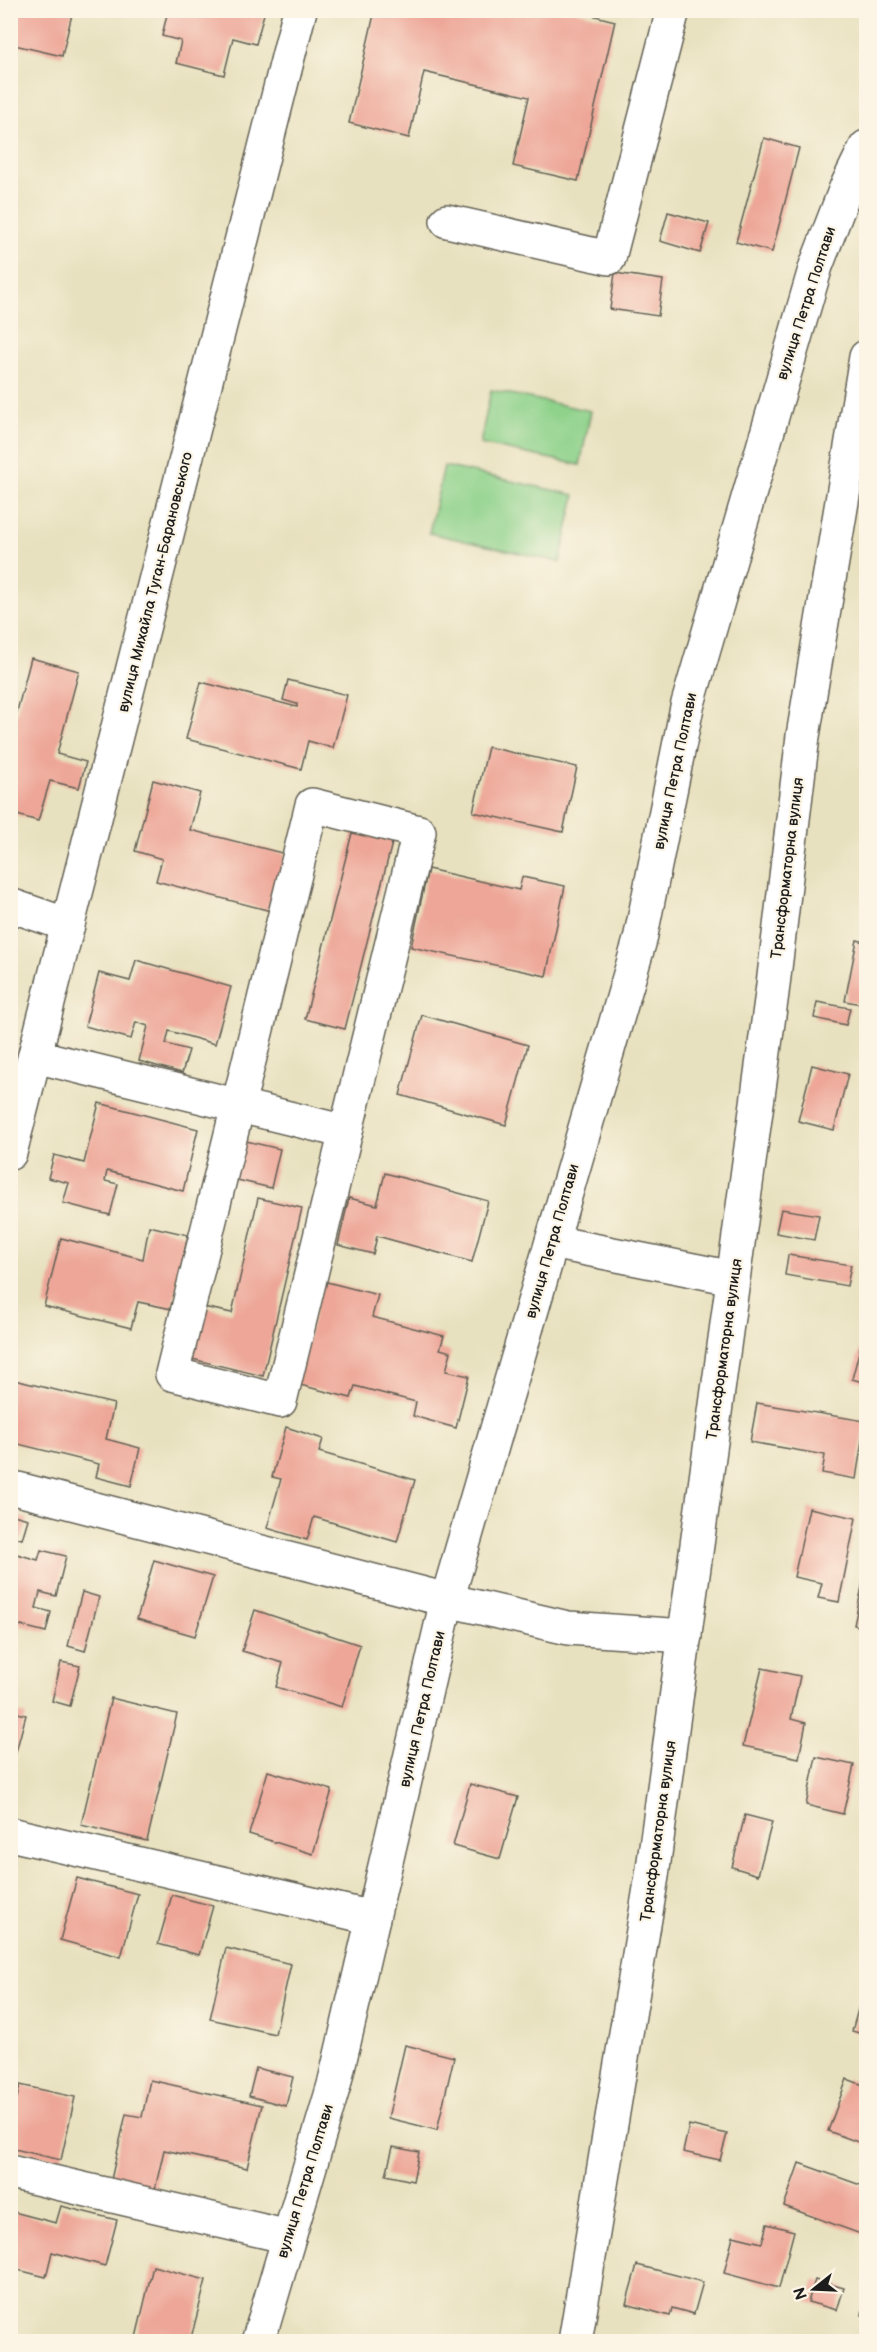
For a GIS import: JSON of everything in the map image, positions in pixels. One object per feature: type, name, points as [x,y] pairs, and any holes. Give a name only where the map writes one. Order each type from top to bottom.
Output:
[{"type":"street","name":"вулиця Михайла Туган-Барановського","points":[[10,1153],[300,10]]},
{"type":"street","points":[[447,221],[609,258],[673,10]]},
{"type":"street","name":"вулиця Петра Полтави","points":[[258,2342],[334,2085],[447,1600],[640,940],[690,696],[816,266],[846,188],[867,147]]},
{"type":"street","name":"Трансформаторна вулиця","points":[[575,2342],[652,1876],[772,993],[803,736],[867,357]]},
{"type":"street","points":[[312,805],[419,832],[346,1132],[280,1401],[172,1374],[312,805]]},
{"type":"street","points":[[10,905],[68,925]]},
{"type":"street","points":[[35,1056],[346,1132]]},
{"type":"street","points":[[552,1242],[733,1278]]},
{"type":"street","points":[[10,1488],[447,1600],[568,1628],[685,1636]]},
{"type":"street","points":[[10,1834],[373,1918]]},
{"type":"street","points":[[10,2172],[289,2237]]},
{"type":"green space","points":[[491,390],[591,411],[580,465],[480,444]]},
{"type":"green space","points":[[444,466],[575,495],[560,562],[429,533]]},
{"type":"building","points":[[18,10],[73,10],[62,56],[10,44]]},
{"type":"building","points":[[168,10],[265,10],[256,44],[233,38],[224,75],[176,63],[181,41],[162,36]]},
{"type":"building","points":[[375,10],[572,10],[615,21],[578,181],[513,166],[529,97],[424,72],[409,138],[349,123]]},
{"type":"building","points":[[764,138],[799,148],[772,252],[736,242]]},
{"type":"building","points":[[668,212],[709,223],[700,253],[660,241]]},
{"type":"building","points":[[615,273],[663,280],[658,316],[610,309]]},
{"type":"building","points":[[31,658],[79,671],[57,754],[86,762],[79,788],[50,781],[38,821],[10,813],[10,717],[15,719]]},
{"type":"building","points":[[288,680],[347,695],[333,748],[308,741],[301,769],[186,739],[201,682],[297,707],[297,704],[283,700]]},
{"type":"building","points":[[488,747],[577,767],[563,832],[473,812]]},
{"type":"building","points":[[153,780],[200,793],[190,830],[286,854],[271,911],[156,881],[162,859],[135,851]]},
{"type":"building","points":[[353,829],[393,839],[345,1029],[305,1019]]},
{"type":"building","points":[[428,869],[519,890],[522,877],[565,886],[546,976],[411,947]]},
{"type":"building","points":[[857,940],[866,942],[866,1005],[845,1001]]},
{"type":"building","points":[[136,960],[231,987],[215,1044],[169,1031],[166,1044],[189,1050],[182,1073],[139,1061],[148,1026],[136,1022],[131,1039],[85,1026],[99,973],[130,981]]},
{"type":"building","points":[[817,1002],[850,1008],[846,1025],[814,1018]]},
{"type":"building","points":[[422,1015],[528,1045],[506,1125],[400,1095]]},
{"type":"building","points":[[812,1065],[848,1074],[834,1130],[798,1121]]},
{"type":"building","points":[[99,1103],[198,1129],[183,1191],[107,1171],[105,1181],[118,1184],[110,1215],[63,1203],[69,1183],[48,1178],[54,1155],[84,1163]]},
{"type":"building","points":[[242,1140],[280,1149],[271,1188],[233,1179]]},
{"type":"building","points":[[385,1173],[488,1201],[472,1262],[377,1236],[373,1254],[338,1245],[349,1198],[377,1205]]},
{"type":"building","points":[[258,1198],[302,1208],[263,1376],[192,1359],[203,1307],[232,1313]]},
{"type":"building","points":[[866,1206],[866,1237],[859,1235]]},
{"type":"building","points":[[781,1209],[819,1215],[814,1240],[776,1233]]},
{"type":"building","points":[[149,1226],[188,1235],[172,1309],[138,1302],[131,1328],[44,1306],[61,1238],[143,1259]]},
{"type":"building","points":[[788,1255],[851,1265],[847,1286],[785,1275]]},
{"type":"building","points":[[323,1281],[378,1295],[372,1317],[444,1336],[440,1349],[451,1352],[446,1371],[469,1376],[456,1428],[413,1416],[416,1402],[355,1386],[351,1398],[296,1384]]},
{"type":"building","points":[[866,1325],[866,1383],[852,1379]]},
{"type":"building","points":[[10,1379],[114,1404],[106,1439],[140,1448],[131,1486],[96,1477],[99,1464],[10,1442]]},
{"type":"building","points":[[757,1403],[865,1421],[856,1479],[822,1473],[825,1455],[750,1442]]},
{"type":"building","points":[[286,1427],[323,1439],[319,1452],[415,1480],[397,1542],[314,1517],[307,1540],[267,1528],[281,1479],[272,1477]]},
{"type":"building","points":[[809,1508],[856,1518],[839,1602],[818,1598],[822,1583],[794,1577]]},
{"type":"building","points":[[10,1514],[28,1519],[22,1539],[10,1536]]},
{"type":"building","points":[[41,1550],[66,1556],[56,1596],[40,1592],[36,1608],[51,1612],[46,1632],[10,1623],[10,1552],[38,1560]]},
{"type":"building","points":[[154,1560],[213,1577],[195,1636],[137,1619]]},
{"type":"building","points":[[863,1582],[866,1583],[866,1628],[854,1625]]},
{"type":"building","points":[[82,1592],[99,1597],[85,1651],[68,1646]]},
{"type":"building","points":[[255,1610],[360,1645],[342,1707],[276,1687],[283,1663],[242,1651]]},
{"type":"building","points":[[61,1662],[80,1666],[70,1706],[52,1701]]},
{"type":"building","points":[[762,1668],[800,1676],[791,1719],[806,1723],[799,1758],[743,1746]]},
{"type":"building","points":[[111,1698],[177,1714],[147,1841],[81,1825]]},
{"type":"building","points":[[10,1711],[26,1715],[11,1770],[10,1770]]},
{"type":"building","points":[[816,1757],[854,1765],[843,1814],[806,1805]]},
{"type":"building","points":[[268,1771],[332,1790],[313,1854],[249,1834]]},
{"type":"building","points":[[470,1784],[518,1797],[500,1859],[453,1846]]},
{"type":"building","points":[[745,1815],[772,1822],[758,1875],[732,1867]]},
{"type":"building","points":[[77,1878],[138,1894],[121,1957],[60,1940]]},
{"type":"building","points":[[172,1895],[213,1906],[199,1955],[158,1944]]},
{"type":"building","points":[[226,1948],[291,1964],[275,2034],[210,2019]]},
{"type":"building","points":[[866,1981],[866,2035],[852,2031]]},
{"type":"building","points":[[405,2045],[454,2057],[437,2130],[388,2118]]},
{"type":"building","points":[[256,2068],[293,2077],[286,2106],[249,2096]]},
{"type":"building","points":[[847,2079],[866,2086],[866,2145],[828,2131]]},
{"type":"building","points":[[150,2080],[262,2105],[247,2168],[164,2150],[154,2194],[110,2184],[126,2114],[142,2117]]},
{"type":"building","points":[[20,2085],[75,2097],[61,2160],[10,2148],[10,2096],[17,2098]]},
{"type":"building","points":[[689,2125],[727,2134],[720,2160],[683,2152]]},
{"type":"building","points":[[393,2147],[419,2152],[413,2181],[386,2175]]},
{"type":"building","points":[[799,2163],[866,2187],[866,2236],[784,2206]]},
{"type":"building","points":[[61,2206],[117,2220],[105,2266],[52,2252],[46,2277],[10,2268],[10,2211],[56,2223]]},
{"type":"building","points":[[767,2224],[794,2231],[779,2288],[724,2273],[733,2236],[762,2243]]},
{"type":"building","points":[[637,2265],[703,2282],[694,2314],[672,2308],[670,2316],[626,2304]]},
{"type":"building","points":[[153,2266],[206,2280],[190,2342],[135,2342]]},
{"type":"building","points":[[815,2280],[844,2288],[837,2310],[808,2302]]},
{"type":"building","points":[[865,2298],[866,2315],[862,2315]]},
{"type":"building","points":[[703,2337],[718,2341],[702,2342]]}]
